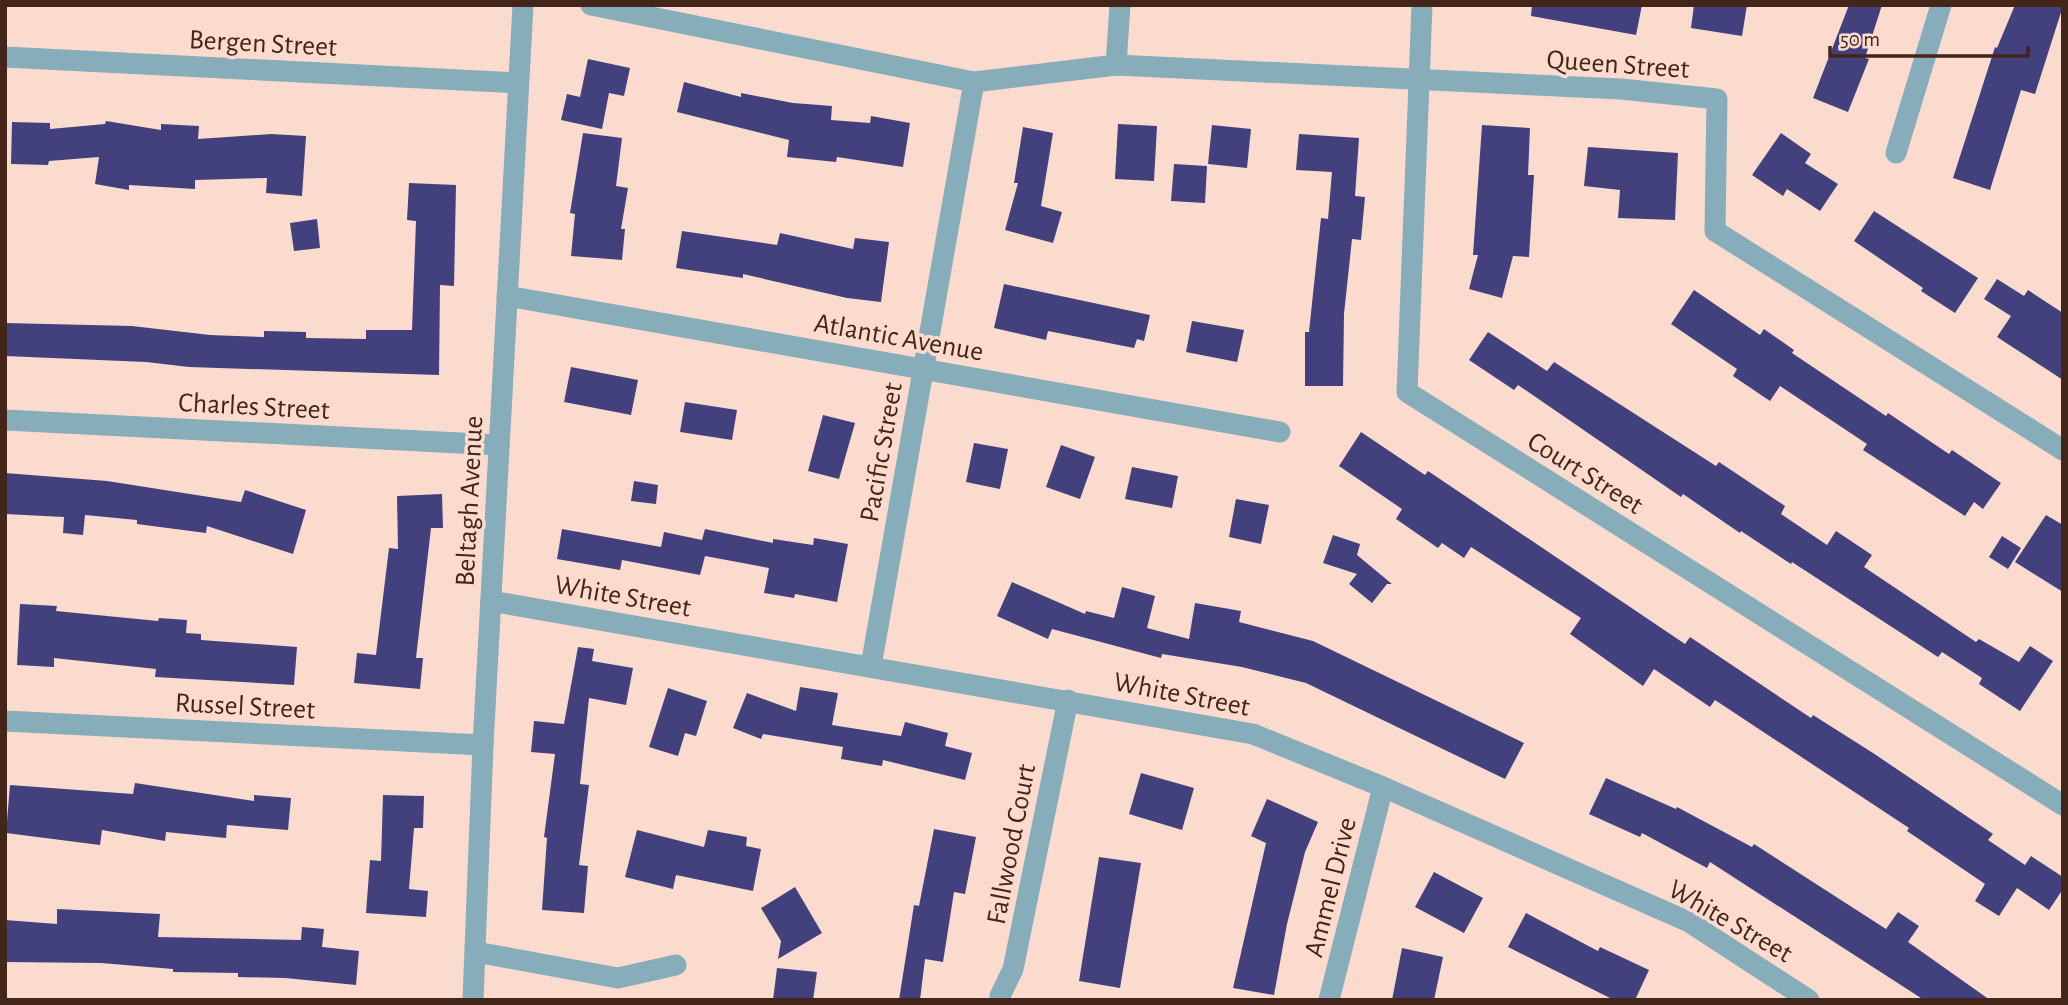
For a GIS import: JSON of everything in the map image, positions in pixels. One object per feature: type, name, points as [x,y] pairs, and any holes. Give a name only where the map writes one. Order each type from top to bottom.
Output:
[{"type":"street","name":"Beltagh Avenue","points":[[473,1000],[483,745],[523,5]]},
{"type":"street","name":"Queen Street","points":[[591,5],[974,82],[1116,65],[1621,89],[1717,99],[1715,231],[2063,450]]},
{"type":"street","points":[[1116,65],[1120,5]]},
{"type":"street","name":"Court Street","points":[[1422,5],[1407,392],[2063,805]]},
{"type":"street","points":[[1896,153],[1941,5]]},
{"type":"street","name":"Bergen Street","points":[[5,57],[518,83]]},
{"type":"street","name":"Pacific Street","points":[[871,666],[974,82]]},
{"type":"street","name":"Atlantic Avenue","points":[[507,296],[1280,432]]},
{"type":"street","name":"Charles Street","points":[[5,420],[499,445]]},
{"type":"street","name":"White Street","points":[[491,601],[1253,734],[1382,787],[1689,922],[1809,1000]]},
{"type":"street","name":"Fallwood Court","points":[[1000,996],[1013,969],[1068,700]]},
{"type":"street","name":"Russel Street","points":[[5,721],[483,745]]},
{"type":"street","name":"Ammel Drive","points":[[1329,1000],[1382,787]]},
{"type":"street","points":[[476,951],[618,978],[676,965]]},
{"type":"building","points":[[1532,5],[1642,5],[1636,35],[1531,16]]},
{"type":"building","points":[[1694,5],[1747,5],[1742,36],[1691,28]]},
{"type":"building","points":[[1849,5],[1882,5],[1865,58],[1869,59],[1848,112],[1813,98]]},
{"type":"building","points":[[2015,5],[2063,6],[2035,94],[2021,90],[1990,190],[1953,178],[1995,47],[1997,48]]},
{"type":"building","points":[[588,59],[630,68],[624,96],[609,93],[602,129],[561,120],[567,94],[580,97]]},
{"type":"building","points":[[684,82],[741,97],[741,93],[793,103],[832,106],[831,120],[870,123],[871,116],[910,123],[903,167],[837,157],[836,162],[787,157],[789,140],[677,112]]},
{"type":"building","points":[[106,121],[161,130],[161,124],[199,126],[198,139],[271,134],[306,136],[302,196],[266,193],[267,178],[195,180],[195,189],[129,185],[129,190],[95,184],[99,157],[49,161],[48,165],[11,164],[12,122],[50,123],[50,129],[105,124]]},
{"type":"building","points":[[1118,124],[1157,126],[1154,181],[1115,179]]},
{"type":"building","points":[[1212,125],[1251,129],[1247,168],[1208,164]]},
{"type":"building","points":[[1482,125],[1530,128],[1528,175],[1534,175],[1529,257],[1513,256],[1502,298],[1469,289],[1478,255],[1473,255]]},
{"type":"building","points":[[1023,127],[1053,133],[1041,206],[1062,212],[1053,243],[1005,230],[1018,183],[1014,183]]},
{"type":"building","points":[[583,133],[622,138],[616,186],[628,188],[621,229],[625,229],[622,260],[571,256],[575,214],[570,213]]},
{"type":"building","points":[[1781,133],[1811,154],[1805,163],[1838,184],[1820,211],[1787,189],[1783,196],[1752,175]]},
{"type":"building","points":[[1299,134],[1359,138],[1355,196],[1365,197],[1361,240],[1352,239],[1344,314],[1343,386],[1305,386],[1305,332],[1309,332],[1321,218],[1328,219],[1332,172],[1296,170]]},
{"type":"building","points":[[1588,147],[1678,153],[1675,220],[1618,218],[1620,190],[1584,186]]},
{"type":"building","points":[[1174,164],[1207,166],[1205,203],[1171,201]]},
{"type":"building","points":[[409,183],[456,185],[454,286],[440,285],[439,375],[189,367],[146,362],[5,356],[5,323],[132,326],[210,335],[264,337],[264,331],[306,332],[306,338],[366,339],[366,330],[412,330],[416,221],[407,220]]},
{"type":"building","points":[[1874,211],[1978,278],[1955,313],[1854,241]]},
{"type":"building","points":[[317,219],[320,248],[294,251],[290,223]]},
{"type":"building","points":[[682,231],[777,245],[780,233],[853,249],[855,238],[889,242],[881,302],[847,298],[743,274],[743,278],[676,268]]},
{"type":"building","points":[[1997,279],[2024,296],[2028,290],[2063,313],[2063,380],[1997,337],[2011,316],[1984,299]]},
{"type":"building","points":[[1004,284],[1150,315],[1144,341],[1137,339],[1134,348],[1048,331],[1046,340],[994,328]]},
{"type":"building","points":[[1694,290],[1760,335],[1764,329],[1794,350],[1792,353],[1886,416],[1888,413],[1949,454],[1952,450],[2001,483],[1983,509],[1974,502],[1965,516],[1863,450],[1867,444],[1780,386],[1770,401],[1733,376],[1737,369],[1671,324]]},
{"type":"building","points":[[1192,321],[1244,330],[1237,362],[1186,352]]},
{"type":"building","points":[[1488,332],[1547,371],[1554,362],[1716,466],[1719,462],[1785,506],[1781,514],[1827,545],[1836,531],[1872,555],[1864,567],[1976,642],[1979,639],[2019,662],[2030,646],[2053,661],[2020,711],[1979,684],[1982,678],[1942,652],[1938,657],[1792,562],[1791,564],[1741,531],[1740,533],[1683,494],[1681,497],[1518,385],[1514,390],[1469,360]]},
{"type":"building","points":[[571,367],[638,380],[631,415],[564,402]]},
{"type":"building","points":[[685,402],[737,410],[732,440],[680,432]]},
{"type":"building","points":[[823,415],[855,423],[839,479],[808,471]]},
{"type":"building","points":[[1361,432],[1425,475],[1428,471],[1685,644],[1690,637],[1811,718],[1813,715],[1873,753],[1993,834],[1988,840],[2025,865],[2031,856],[2063,877],[2063,889],[2049,910],[2017,888],[1999,916],[1975,901],[1985,884],[1907,831],[1909,828],[1715,700],[1710,707],[1654,669],[1643,686],[1570,634],[1581,618],[1471,547],[1464,558],[1442,543],[1438,548],[1396,519],[1402,509],[1339,466]]},
{"type":"building","points":[[974,443],[1008,449],[1000,489],[966,482]]},
{"type":"building","points":[[1061,445],[1095,457],[1080,499],[1046,487]]},
{"type":"building","points":[[1132,467],[1178,476],[1172,508],[1125,499]]},
{"type":"building","points":[[5,473],[107,481],[241,502],[245,490],[306,510],[293,554],[207,526],[206,533],[137,524],[137,520],[85,515],[83,535],[63,533],[64,517],[5,514]]},
{"type":"building","points":[[634,481],[658,485],[656,504],[631,501]]},
{"type":"building","points":[[442,494],[443,528],[431,528],[416,658],[423,658],[420,689],[354,683],[357,653],[376,655],[389,548],[398,549],[397,496]]},
{"type":"building","points":[[1236,499],[1269,505],[1261,544],[1229,537]]},
{"type":"building","points":[[2046,515],[2063,525],[2063,592],[2015,562]]},
{"type":"building","points":[[562,529],[661,547],[664,532],[702,540],[705,529],[773,543],[773,539],[813,545],[814,538],[848,544],[837,602],[795,594],[794,598],[764,593],[769,568],[705,556],[700,575],[622,560],[620,570],[557,559]]},
{"type":"building","points":[[1333,535],[1360,544],[1357,555],[1392,584],[1387,584],[1372,603],[1349,584],[1357,574],[1323,563]]},
{"type":"building","points":[[2002,536],[2021,548],[2008,569],[1989,557]]},
{"type":"building","points":[[1012,582],[1085,614],[1086,611],[1114,618],[1122,587],[1155,596],[1147,628],[1189,639],[1195,603],[1241,611],[1239,622],[1313,641],[1524,743],[1505,779],[1306,683],[1242,667],[1162,654],[1161,658],[1052,629],[1048,639],[997,616]]},
{"type":"building","points":[[20,604],[57,606],[56,611],[158,621],[159,618],[187,620],[186,633],[201,634],[201,640],[297,647],[294,685],[155,677],[156,669],[54,658],[54,667],[17,665]]},
{"type":"building","points":[[578,647],[594,649],[592,661],[633,668],[626,705],[589,698],[580,784],[589,785],[579,865],[588,866],[584,913],[542,910],[547,838],[544,837],[555,754],[531,752],[534,721],[564,724]]},
{"type":"building","points":[[800,687],[838,693],[832,725],[901,736],[905,722],[948,733],[945,746],[972,753],[965,780],[883,760],[882,766],[841,759],[843,747],[763,734],[761,739],[733,728],[747,693],[796,711]]},
{"type":"building","points":[[668,688],[707,701],[696,736],[685,733],[678,756],[649,747]]},
{"type":"building","points":[[1141,773],[1194,788],[1182,830],[1129,814]]},
{"type":"building","points":[[1606,778],[1676,809],[1677,807],[1752,847],[1754,844],[1886,929],[1898,912],[1919,926],[1908,942],[1990,1000],[1924,1000],[1710,862],[1707,868],[1642,833],[1640,837],[1589,814]]},
{"type":"building","points":[[135,783],[254,801],[254,795],[291,798],[288,830],[227,825],[226,838],[166,832],[165,841],[102,830],[100,845],[6,833],[10,785],[133,794]]},
{"type":"building","points":[[383,795],[424,796],[423,828],[414,828],[409,889],[428,891],[426,917],[366,913],[370,860],[381,861]]},
{"type":"building","points":[[1267,799],[1318,822],[1305,852],[1287,924],[1274,995],[1233,988],[1266,843],[1251,836]]},
{"type":"building","points":[[934,829],[976,837],[965,894],[954,892],[943,962],[925,959],[920,1000],[899,1000],[914,905],[919,906]]},
{"type":"building","points":[[637,830],[704,847],[708,830],[747,837],[746,846],[761,849],[753,891],[676,875],[673,889],[625,877]]},
{"type":"building","points":[[1099,857],[1141,863],[1120,988],[1079,981]]},
{"type":"building","points":[[1434,872],[1483,898],[1464,933],[1415,907]]},
{"type":"building","points":[[795,887],[822,933],[778,959],[781,941],[761,908]]},
{"type":"building","points":[[57,909],[160,914],[158,937],[301,940],[302,927],[324,929],[322,947],[359,951],[356,985],[285,978],[238,977],[238,973],[173,972],[173,969],[101,963],[5,962],[5,920],[57,924]]},
{"type":"building","points":[[1526,913],[1598,951],[1600,947],[1649,970],[1635,1000],[1614,1000],[1508,947]]},
{"type":"building","points":[[1402,948],[1443,957],[1434,1000],[1392,1000]]},
{"type":"building","points":[[777,968],[817,972],[813,1000],[773,1000]]}]
